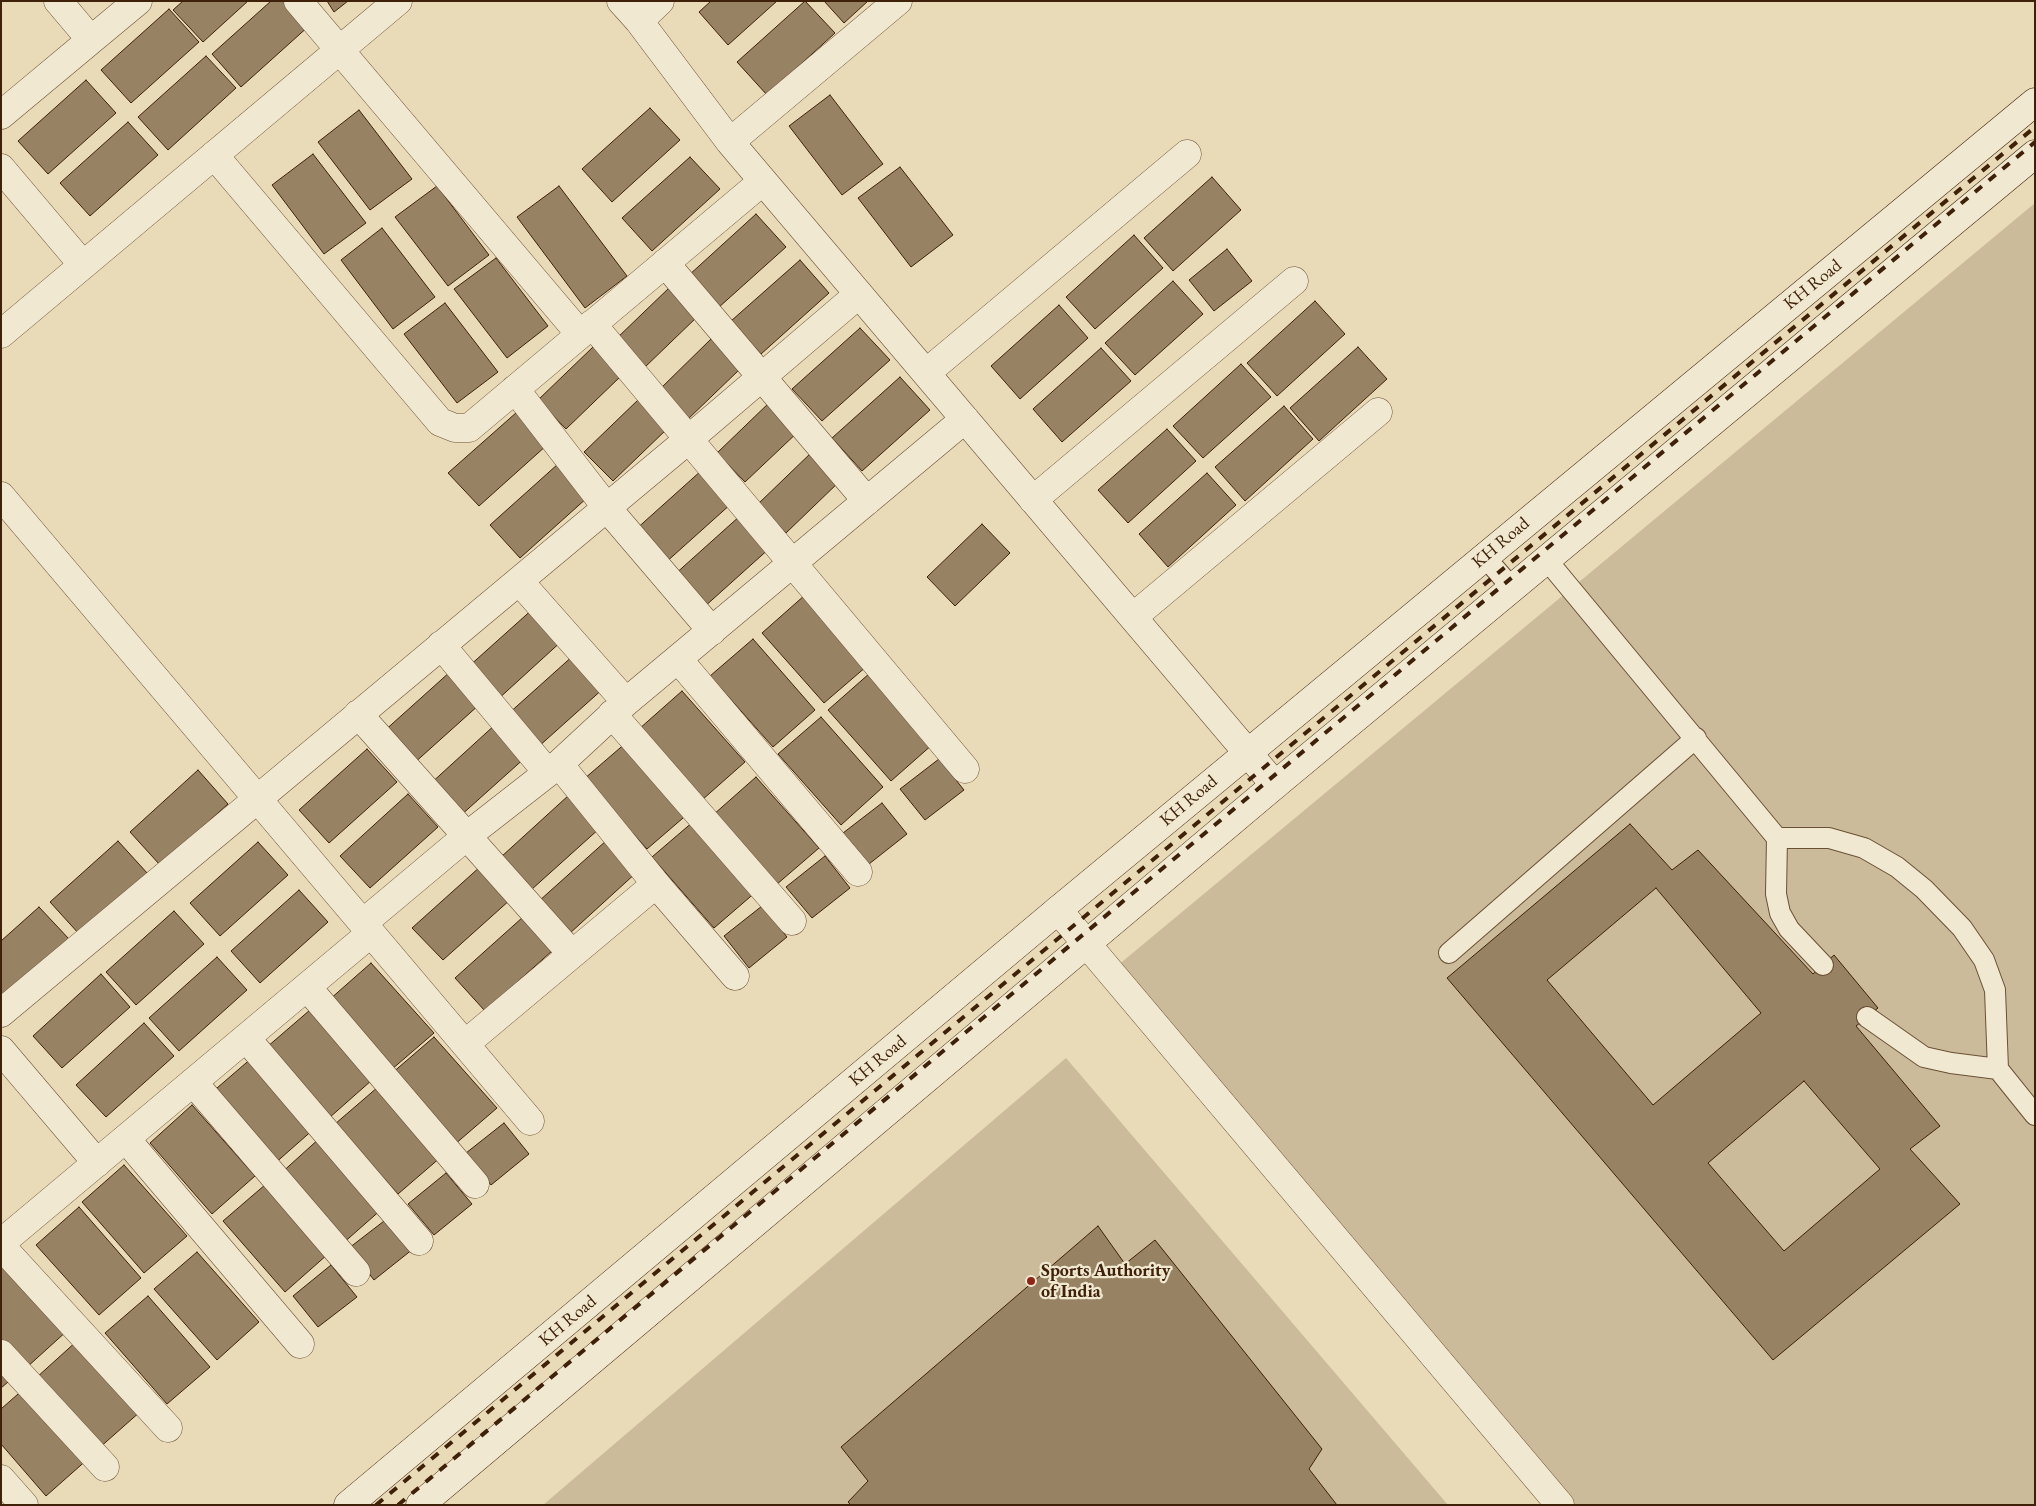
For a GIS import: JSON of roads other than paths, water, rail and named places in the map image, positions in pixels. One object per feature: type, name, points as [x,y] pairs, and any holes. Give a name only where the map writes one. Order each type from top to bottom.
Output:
[{"type":"street","points":[[58,1],[91,40]]},
{"type":"street","points":[[1,116],[138,1]]},
{"type":"street","points":[[298,1],[586,329],[689,439],[965,769]]},
{"type":"street","points":[[5,323],[83,265],[398,1]]},
{"type":"street","points":[[660,1],[630,11],[730,142],[1275,785]]},
{"type":"street","points":[[730,142],[898,1]]},
{"type":"street","name":"KH Road","points":[[348,1505],[1058,910],[2035,102]]},
{"type":"street","points":[[926,373],[1186,154]]},
{"type":"street","points":[[420,1505],[1275,785],[2035,154]]},
{"type":"street","points":[[214,155],[440,422],[455,428],[469,428],[763,181]]},
{"type":"street","points":[[1,168],[83,265]]},
{"type":"street","points":[[664,263],[866,501]]},
{"type":"street","points":[[1033,500],[1294,281]]},
{"type":"street","points":[[1,1013],[607,508],[859,294]]},
{"type":"street","points":[[515,389],[607,508],[712,631]]},
{"type":"street","points":[[1133,617],[1378,412]]},
{"type":"street","points":[[168,1428],[1,1244],[307,987],[367,928],[468,835],[553,768],[619,708],[965,419]]},
{"type":"street","points":[[1,496],[530,1121]]},
{"type":"street","points":[[519,581],[619,708],[792,921]]},
{"type":"street","points":[[441,645],[553,768],[735,976]]},
{"type":"street","points":[[678,659],[858,872]]},
{"type":"street","points":[[358,714],[468,835],[572,954]]},
{"type":"street","points":[[465,1044],[656,884]]},
{"type":"street","points":[[1058,910],[1560,1505]]},
{"type":"street","points":[[307,987],[475,1184]]},
{"type":"street","points":[[246,1038],[419,1241]]},
{"type":"street","points":[[1,1050],[97,1162]]},
{"type":"street","points":[[193,1082],[356,1272]]},
{"type":"street","points":[[126,1139],[300,1344]]},
{"type":"street","points":[[1,1354],[106,1467]]},
{"type":"street","points":[[1,1478],[24,1505]]},
{"type":"lane","points":[[1484,556],[1512,588]]},
{"type":"lane","points":[[1546,559],[1777,838],[1776,894],[1780,913],[1789,929],[1822,965]]},
{"type":"lane","points":[[1449,953],[1696,738]]},
{"type":"lane","points":[[1777,838],[1829,838],[1864,848],[1898,867],[1924,889],[1962,928],[1984,960],[1995,990],[1998,1069],[2035,1115]]},
{"type":"lane","points":[[1867,1017],[1924,1057],[1951,1063],[1998,1069]]},
{"type":"railway","points":[[376,1505],[2035,127]]},
{"type":"railway","points":[[398,1505],[2035,142]]},
{"type":"place","name":"Sports Authority of India","points":[[1031,1281]]}]
